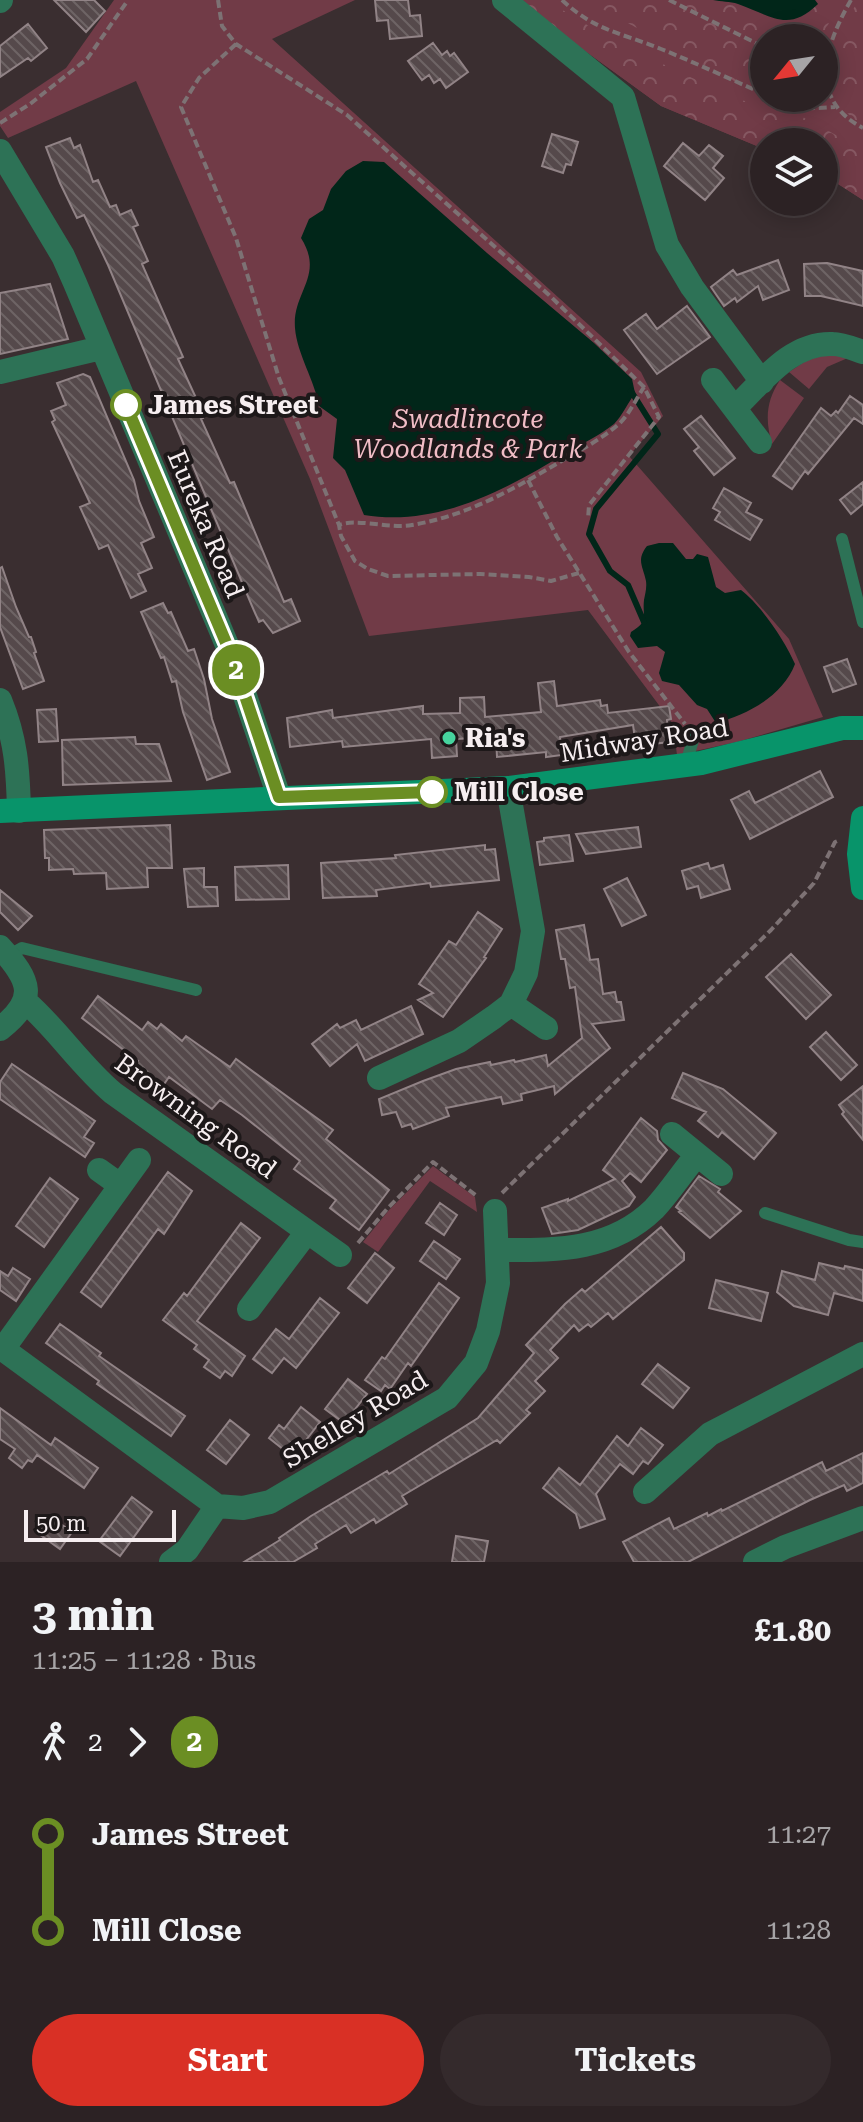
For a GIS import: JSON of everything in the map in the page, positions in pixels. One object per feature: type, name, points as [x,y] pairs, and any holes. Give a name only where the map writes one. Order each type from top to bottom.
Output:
[{"type":"main road","name":"Midway Road","points":[[9,811],[508,788],[685,766],[842,728],[863,728]]},
{"type":"main road","points":[[862,823],[859,863],[863,888]]},
{"type":"street","points":[[504,0],[623,97],[667,245],[692,287],[762,382]]},
{"type":"street","name":"Eureka Road","points":[[0,151],[63,256],[232,657],[279,797]]},
{"type":"street","points":[[736,407],[783,360],[806,347],[834,344],[863,352]]},
{"type":"street","points":[[0,372],[101,348]]},
{"type":"street","points":[[713,380],[760,442]]},
{"type":"street","points":[[0,700],[12,729],[18,764],[9,811]]},
{"type":"street","points":[[379,1078],[459,1041],[511,1004],[526,973],[533,931],[508,788]]},
{"type":"street","points":[[0,1029],[19,1014],[26,1002],[27,989],[4,951]]},
{"type":"street","name":"Browning Road","points":[[26,1002],[42,1016],[88,1072],[113,1093],[340,1255]]},
{"type":"street","points":[[511,1004],[546,1028]]},
{"type":"street","points":[[672,1134],[721,1174]]},
{"type":"street","points":[[498,1250],[568,1250],[617,1236],[654,1209],[696,1156]]},
{"type":"street","points":[[139,1160],[2,1348],[217,1506],[187,1550],[171,1562]]},
{"type":"street","points":[[99,1170],[120,1185]]},
{"type":"street","name":"Shelley Road","points":[[217,1506],[243,1508],[270,1502],[447,1398],[476,1363],[488,1331],[498,1283],[498,1250],[492,1208]]},
{"type":"street","points":[[249,1309],[307,1232]]},
{"type":"street","points":[[645,1492],[710,1434],[863,1354]]},
{"type":"street","points":[[755,1562],[785,1547],[863,1518]]},
{"type":"lane","points":[[842,539],[863,622]]},
{"type":"lane","points":[[685,766],[695,734]]},
{"type":"lane","points":[[4,951],[22,948],[196,990]]},
{"type":"lane","points":[[765,1213],[863,1242]]},
{"type":"path","points":[[0,123],[30,104],[87,59],[128,0]]},
{"type":"path","points":[[218,0],[222,26],[236,44],[347,115],[549,295],[643,388],[659,417],[589,505],[588,519]]},
{"type":"path","points":[[562,0],[597,27],[660,48],[750,88]]},
{"type":"path","points":[[669,0],[750,40]]},
{"type":"path","points":[[838,27],[851,0]]},
{"type":"path","points":[[236,44],[199,78],[181,107],[236,238],[279,378],[341,536],[355,561],[388,576],[480,574],[551,581],[579,573]]},
{"type":"path","points":[[838,110],[849,121],[863,128]]},
{"type":"path","points":[[339,525],[351,521],[378,526],[408,526],[473,508],[603,436],[623,420],[643,388]]},
{"type":"path","points":[[528,480],[579,573],[650,683],[695,734]]},
{"type":"path","points":[[340,1255],[353,1250],[387,1209],[433,1162],[492,1208],[771,930],[814,883],[835,842],[862,823]]},
{"type":"green space","name":"Swadlincote Woodlands & Park","points":[[114,0],[355,0],[272,39],[641,372],[663,416],[629,456],[789,639],[823,717],[737,742],[677,755],[673,724],[588,610],[369,636],[310,479],[136,81],[8,138],[0,126],[0,112],[66,68]]},
{"type":"green space","points":[[515,0],[863,0],[863,200],[838,184],[838,128],[750,128],[750,143],[661,106]]},
{"type":"green space","points":[[515,0],[546,0],[612,40],[750,103],[750,112],[805,118],[823,128],[750,128],[750,143],[661,106]]},
{"type":"green space","points":[[586,0],[734,2],[774,19],[818,4],[815,0],[843,0],[828,24],[750,24],[750,90]]},
{"type":"green space","points":[[859,0],[863,0],[863,124],[847,113],[838,100],[838,43]]},
{"type":"green space","points":[[838,136],[863,150],[863,200],[838,184]]},
{"type":"green space","points":[[826,355],[850,357],[827,367],[809,389],[789,372],[810,358]]},
{"type":"green space","points":[[780,380],[804,398],[772,444],[768,411]]},
{"type":"green space","points":[[433,1166],[475,1197],[477,1212],[430,1181],[378,1252],[363,1242],[389,1210]]},
{"type":"shaded area","points":[[713,0],[815,0],[818,4],[798,18],[788,20],[770,17],[735,3]]},
{"type":"shaded area","points":[[363,161],[384,162],[632,379],[635,393],[614,424],[519,480],[470,502],[418,516],[364,515],[345,470],[333,458],[337,419],[319,406],[295,328],[295,315],[310,263],[301,238],[309,219],[323,210],[331,189],[346,171]]},
{"type":"shaded area","points":[[673,543],[686,559],[693,559],[697,554],[708,557],[716,587],[725,593],[741,590],[749,597],[764,614],[795,664],[773,695],[740,715],[716,723],[707,709],[697,705],[679,685],[662,681],[659,673],[665,652],[657,646],[638,648],[630,636],[644,618],[646,584],[642,555],[647,546]]},
{"type":"building","points":[[54,0],[94,0],[105,11],[86,32]]},
{"type":"building","points":[[375,0],[408,0],[410,16],[420,15],[422,36],[390,39],[388,20],[377,21]]},
{"type":"building","points":[[28,24],[47,48],[31,61],[28,58],[0,77],[0,46]]},
{"type":"building","points":[[433,43],[442,55],[447,51],[450,56],[454,53],[468,72],[446,88],[440,79],[434,83],[429,75],[422,80],[408,61]]},
{"type":"building","points":[[552,134],[578,142],[571,165],[566,164],[563,173],[542,166]]},
{"type":"building","points":[[70,138],[74,148],[80,145],[93,182],[98,180],[110,207],[116,205],[120,215],[131,210],[138,225],[133,227],[148,261],[142,264],[183,357],[178,359],[196,398],[201,419],[230,483],[234,482],[284,602],[291,599],[300,621],[273,633],[263,620],[259,622],[108,265],[84,215],[77,218],[60,183],[46,147]]},
{"type":"building","points":[[683,143],[699,156],[709,145],[723,156],[713,168],[724,178],[705,200],[664,166]]},
{"type":"building","points":[[778,260],[789,290],[763,300],[758,286],[737,302],[735,298],[724,306],[711,287],[733,270],[737,275]]},
{"type":"building","points":[[827,263],[863,271],[863,306],[821,296],[805,296],[804,264]]},
{"type":"building","points":[[50,284],[68,339],[0,354],[0,293]]},
{"type":"building","points":[[687,306],[710,337],[657,374],[624,330],[646,314],[657,329]]},
{"type":"building","points":[[83,374],[90,377],[134,480],[154,537],[141,543],[152,568],[138,574],[146,591],[131,598],[108,545],[99,549],[80,507],[90,503],[52,422],[55,420],[51,411],[66,405],[57,383]]},
{"type":"building","points":[[850,396],[863,405],[863,424],[854,418],[792,489],[773,476],[821,408],[831,416],[836,411],[838,413]]},
{"type":"building","points":[[701,416],[735,458],[714,475],[694,451],[699,447],[684,429]]},
{"type":"building","points":[[863,482],[863,504],[851,514],[840,500]]},
{"type":"building","points":[[724,488],[751,503],[746,512],[762,520],[750,540],[715,520],[720,512],[713,508]]},
{"type":"building","points":[[2,567],[31,637],[44,681],[23,689],[0,627]]},
{"type":"building","points":[[163,603],[168,613],[171,612],[188,651],[194,649],[230,772],[207,780],[183,712],[176,681],[172,682],[164,657],[161,658],[141,612]]},
{"type":"building","points":[[847,659],[856,684],[833,692],[824,667]]},
{"type":"building","points":[[554,681],[557,706],[600,700],[601,706],[607,705],[608,713],[669,706],[669,742],[636,746],[633,725],[560,737],[562,755],[546,757],[546,752],[497,757],[496,737],[456,739],[457,756],[432,758],[431,739],[343,747],[342,741],[290,747],[287,718],[332,710],[333,718],[423,706],[423,714],[460,713],[460,698],[484,697],[485,717],[541,712],[538,683]]},
{"type":"building","points":[[56,709],[58,741],[39,742],[37,710]]},
{"type":"building","points":[[135,737],[136,744],[159,744],[171,781],[63,785],[62,740]]},
{"type":"building","points":[[820,771],[833,797],[750,839],[731,800],[749,791],[755,803]]},
{"type":"building","points":[[170,825],[172,868],[147,868],[148,887],[107,889],[106,873],[74,874],[73,869],[49,870],[49,858],[45,858],[44,830]]},
{"type":"building","points":[[638,827],[641,847],[586,854],[576,834]]},
{"type":"building","points":[[569,835],[573,861],[540,865],[537,842],[544,841],[544,838]]},
{"type":"building","points":[[485,845],[485,850],[495,849],[499,880],[431,887],[430,883],[376,890],[377,896],[323,898],[321,863],[396,858],[395,855]]},
{"type":"building","points":[[708,863],[710,869],[723,865],[730,889],[701,898],[698,886],[687,889],[682,871]]},
{"type":"building","points":[[288,865],[289,899],[236,900],[235,867]]},
{"type":"building","points":[[204,868],[204,887],[217,887],[218,906],[188,907],[184,869]]},
{"type":"building","points":[[627,878],[646,915],[622,926],[604,889]]},
{"type":"building","points":[[0,890],[32,916],[18,930],[0,912]]},
{"type":"building","points":[[478,912],[502,929],[486,958],[443,1017],[418,1000],[433,993],[419,984],[449,941],[456,945]]},
{"type":"building","points":[[584,925],[590,960],[598,959],[603,994],[615,992],[617,1002],[621,1002],[624,1020],[592,1024],[610,1048],[555,1094],[554,1086],[521,1094],[522,1100],[503,1104],[501,1097],[446,1108],[449,1116],[413,1129],[411,1124],[402,1127],[396,1112],[382,1115],[379,1099],[423,1081],[456,1069],[546,1055],[548,1066],[582,1038],[575,987],[570,988],[556,930]]},
{"type":"building","points":[[791,954],[831,995],[806,1019],[766,977]]},
{"type":"building","points":[[98,996],[142,1030],[148,1022],[157,1029],[161,1024],[182,1041],[186,1036],[230,1067],[236,1059],[333,1130],[326,1139],[389,1190],[359,1230],[330,1208],[336,1200],[294,1169],[300,1161],[242,1115],[220,1100],[212,1109],[169,1077],[162,1087],[134,1066],[138,1061],[82,1018]]},
{"type":"building","points":[[411,1006],[423,1034],[365,1061],[357,1044],[330,1066],[312,1044],[337,1024],[340,1028],[356,1020],[361,1030]]},
{"type":"building","points":[[826,1032],[857,1065],[841,1080],[810,1047]]},
{"type":"building","points":[[12,1064],[95,1121],[84,1137],[94,1143],[85,1157],[0,1099],[0,1082]]},
{"type":"building","points":[[683,1073],[723,1089],[776,1133],[754,1159],[722,1132],[718,1137],[698,1121],[706,1112],[672,1098]]},
{"type":"building","points":[[863,1086],[863,1140],[842,1114],[844,1112],[839,1105]]},
{"type":"building","points":[[641,1118],[657,1131],[658,1140],[667,1150],[641,1182],[630,1173],[622,1181],[635,1197],[629,1206],[578,1230],[552,1234],[542,1208],[568,1201],[615,1179],[603,1170]]},
{"type":"building","points":[[168,1172],[192,1191],[164,1234],[158,1229],[101,1307],[81,1292]]},
{"type":"building","points":[[699,1176],[720,1189],[718,1192],[741,1211],[710,1238],[676,1207]]},
{"type":"building","points":[[50,1178],[78,1199],[44,1247],[16,1226]]},
{"type":"building","points":[[440,1203],[457,1215],[444,1235],[426,1223]]},
{"type":"building","points":[[241,1223],[260,1238],[197,1321],[245,1356],[232,1376],[225,1371],[220,1378],[204,1367],[209,1360],[194,1349],[197,1345],[163,1320],[184,1293],[187,1296]]},
{"type":"building","points":[[661,1227],[684,1253],[684,1260],[613,1319],[608,1313],[591,1327],[588,1324],[579,1331],[574,1325],[550,1350],[558,1358],[535,1381],[545,1391],[526,1410],[530,1413],[500,1443],[497,1440],[402,1496],[407,1504],[376,1523],[374,1519],[351,1533],[346,1525],[293,1562],[244,1562],[311,1516],[387,1471],[389,1474],[478,1418],[534,1353],[526,1345],[565,1304],[582,1289],[585,1292]]},
{"type":"building","points":[[434,1241],[460,1259],[446,1279],[420,1261]]},
{"type":"building","points":[[375,1253],[394,1268],[367,1303],[348,1288]]},
{"type":"building","points":[[819,1263],[863,1270],[863,1301],[834,1293],[828,1315],[794,1306],[777,1292],[782,1271],[815,1280]]},
{"type":"building","points":[[13,1268],[30,1279],[16,1301],[0,1290],[0,1271],[8,1276]]},
{"type":"building","points":[[716,1280],[768,1293],[761,1321],[709,1308]]},
{"type":"building","points":[[439,1283],[459,1298],[411,1366],[408,1363],[390,1389],[385,1385],[381,1391],[365,1380],[382,1357],[385,1359]]},
{"type":"building","points":[[320,1298],[339,1313],[296,1368],[284,1358],[272,1373],[253,1359],[276,1329],[289,1339]]},
{"type":"building","points":[[60,1324],[101,1353],[99,1356],[185,1416],[171,1436],[97,1384],[99,1381],[46,1343]]},
{"type":"building","points":[[658,1364],[689,1388],[673,1408],[642,1384]]},
{"type":"building","points":[[348,1379],[367,1394],[344,1423],[325,1409]]},
{"type":"building","points":[[301,1407],[320,1422],[293,1457],[269,1438],[279,1425],[284,1429]]},
{"type":"building","points":[[0,1408],[51,1445],[55,1438],[98,1468],[84,1488],[37,1455],[22,1468],[9,1458],[15,1449],[0,1439]]},
{"type":"building","points":[[230,1420],[249,1435],[226,1464],[207,1450]]},
{"type":"building","points":[[641,1428],[663,1445],[648,1464],[643,1461],[633,1474],[620,1464],[596,1494],[605,1519],[580,1528],[576,1514],[543,1488],[559,1468],[580,1485],[617,1436],[628,1446]]},
{"type":"building","points":[[863,1453],[863,1483],[847,1491],[844,1485],[810,1500],[688,1562],[634,1562],[623,1542],[669,1518],[674,1529],[707,1513],[708,1516],[722,1511],[822,1462],[826,1471]]},
{"type":"building","points":[[132,1497],[152,1512],[120,1556],[99,1541]]},
{"type":"building","points":[[51,1517],[72,1532],[60,1549],[39,1534]]},
{"type":"building","points":[[456,1536],[488,1541],[484,1562],[452,1562]]},
{"type":"waterway","points":[[631,391],[658,434],[596,509],[589,534],[610,571],[628,585],[644,622]]},
{"type":"bus line","name":"2","points":[[126,405],[232,657],[279,797],[432,792]]},
{"type":"place","name":"James Street","points":[[126,405]]},
{"type":"place","name":"Ria's","points":[[449,738]]},
{"type":"place","name":"Mill Close","points":[[432,792]]}]
